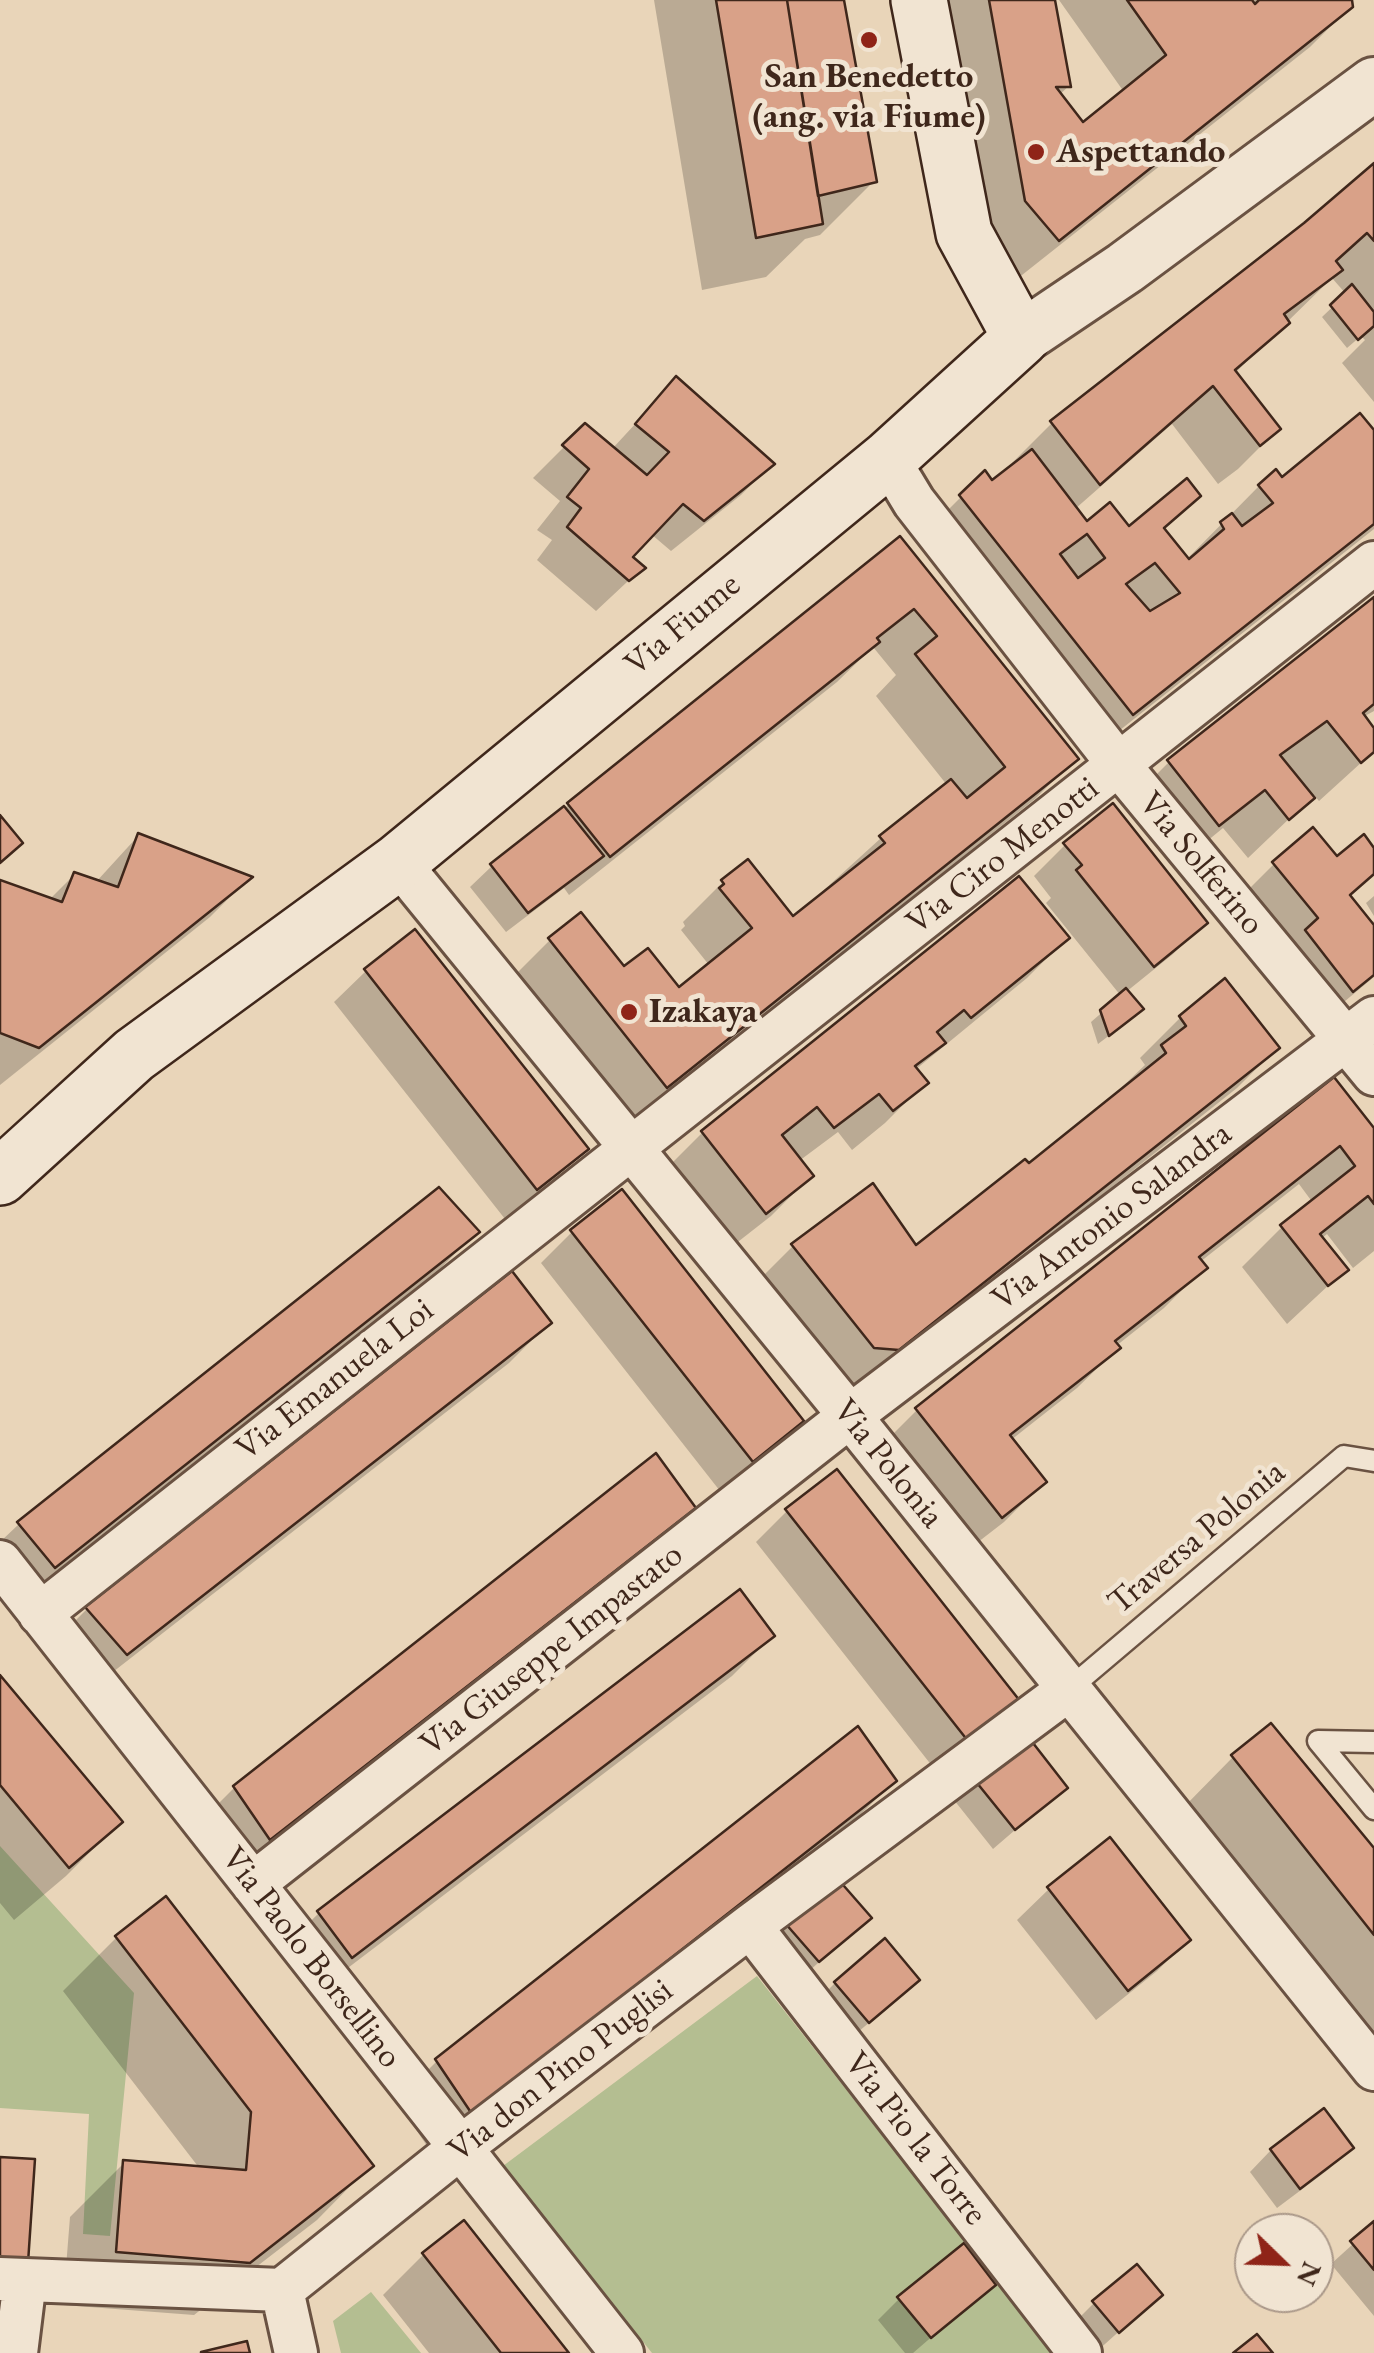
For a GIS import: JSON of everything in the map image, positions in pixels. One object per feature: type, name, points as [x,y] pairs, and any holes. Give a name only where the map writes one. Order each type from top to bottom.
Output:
[{"type":"main road","points":[[919,0],[964,233],[1021,338]]},
{"type":"main road","name":"Via Fiume","points":[[0,1177],[134,1055],[398,862],[888,459],[1021,338]]},
{"type":"street","name":"Via Fiume","points":[[1021,338],[1125,268],[1374,84]]},
{"type":"street","name":"Via Solferino","points":[[888,459],[914,502],[1119,765],[1361,1028],[1374,1074]]},
{"type":"street","name":"Via Ciro Menotti","points":[[630,1147],[1374,564]]},
{"type":"street","name":"Via Polonia","points":[[398,862],[850,1416],[1374,2069]]},
{"type":"street","name":"Via Antonio Salandra","points":[[850,1416],[1361,1028]]},
{"type":"street","name":"Via Emanuela Loi","points":[[40,1614],[630,1147]]},
{"type":"street","name":"Via Giuseppe Impastato","points":[[253,1884],[850,1416]]},
{"type":"street","name":"Via Paolo Borsellino","points":[[0,1562],[622,2353]]},
{"type":"street","name":"Via don Pino Puglisi","points":[[282,2290],[461,2147],[1069,1688]]},
{"type":"street","name":"Via Pio la Torre","points":[[750,1926],[1080,2353]]},
{"type":"street","points":[[16,2353],[13,2280],[282,2290],[296,2353]]},
{"type":"lane","name":"Traversa Polonia","points":[[1069,1688],[1344,1456],[1374,1462]]},
{"type":"lane","points":[[1374,1742],[1318,1741],[1374,1809]]},
{"type":"green space","points":[[0,1846],[134,1993],[110,2236],[83,2234],[89,2114],[0,2108]]},
{"type":"green space","points":[[757,1976],[1053,2353],[652,2353],[503,2166]]},
{"type":"green space","points":[[371,2292],[421,2353],[341,2353],[333,2321]]},
{"type":"building","points":[[716,0],[787,0],[823,224],[756,238]]},
{"type":"building","points":[[787,0],[844,0],[877,182],[818,196]]},
{"type":"building","points":[[989,0],[1055,0],[1071,87],[1056,87],[1083,122],[1166,55],[1127,0],[1252,0],[1255,4],[1259,0],[1352,0],[1353,7],[1059,241],[1025,201]]},
{"type":"building","points":[[1374,163],[1374,241],[1367,233],[1336,261],[1343,270],[1284,314],[1290,323],[1235,370],[1281,429],[1260,446],[1213,386],[1100,485],[1050,421],[1304,223]]},
{"type":"building","points":[[1352,284],[1374,312],[1374,326],[1358,340],[1330,305]]},
{"type":"building","points":[[676,376],[775,464],[704,521],[683,504],[633,557],[646,568],[629,581],[567,527],[581,508],[567,497],[589,469],[562,445],[585,423],[647,475],[669,452],[635,424]]},
{"type":"building","points":[[1360,413],[1374,430],[1374,524],[1133,715],[959,495],[985,470],[992,480],[1032,449],[1087,521],[1110,502],[1129,526],[1187,478],[1201,496],[1164,528],[1189,559],[1224,529],[1220,522],[1232,513],[1242,526],[1273,503],[1258,485],[1276,469],[1282,477]],"holes":[[[1087,534],[1105,558],[1078,578],[1060,554]],[[1155,563],[1180,593],[1150,611],[1126,584]]]},
{"type":"building","points":[[900,536],[1079,759],[667,1088],[548,938],[581,912],[624,966],[648,948],[679,987],[752,928],[719,888],[724,884],[721,880],[748,859],[793,916],[885,843],[879,836],[951,779],[967,798],[1005,767],[915,654],[937,636],[914,609],[877,638],[880,642],[610,857],[567,803]]},
{"type":"building","points":[[1374,597],[1374,704],[1363,713],[1374,728],[1374,752],[1361,763],[1327,721],[1280,755],[1315,798],[1289,820],[1265,790],[1219,826],[1167,760]]},
{"type":"building","points":[[1113,803],[1208,923],[1154,967],[1076,870],[1082,865],[1063,843]]},
{"type":"building","points":[[564,806],[604,856],[528,913],[490,864]]},
{"type":"building","points":[[0,815],[23,843],[0,863]]},
{"type":"building","points":[[1313,827],[1337,856],[1364,834],[1374,848],[1374,874],[1350,895],[1374,925],[1374,975],[1353,992],[1305,930],[1318,918],[1272,862]]},
{"type":"building","points":[[138,833],[253,877],[39,1048],[0,1033],[0,880],[62,902],[74,872],[118,887]]},
{"type":"building","points":[[1019,876],[1070,938],[971,1018],[964,1010],[937,1032],[946,1043],[915,1066],[929,1083],[893,1111],[879,1094],[834,1128],[817,1107],[782,1135],[814,1176],[766,1214],[701,1131]]},
{"type":"building","points":[[415,929],[589,1149],[537,1190],[364,969]]},
{"type":"building","points":[[1225,978],[1280,1048],[899,1350],[874,1348],[791,1244],[873,1183],[916,1245],[1025,1159],[1029,1163],[1166,1053],[1161,1045],[1186,1026],[1179,1016]]},
{"type":"building","points":[[1126,988],[1144,1009],[1109,1036],[1100,1010]]},
{"type":"building","points":[[1334,1077],[1374,1128],[1374,1204],[1368,1196],[1320,1234],[1349,1270],[1328,1286],[1280,1225],[1355,1166],[1340,1146],[1199,1257],[1208,1268],[1115,1341],[1121,1348],[1010,1435],[1047,1482],[1002,1518],[915,1408]]},
{"type":"building","points":[[439,1187],[480,1232],[55,1568],[17,1522]]},
{"type":"building","points":[[622,1189],[804,1421],[753,1462],[570,1230]]},
{"type":"building","points":[[512,1271],[552,1323],[127,1655],[85,1607]]},
{"type":"building","points":[[656,1453],[696,1508],[270,1840],[233,1786]]},
{"type":"building","points":[[837,1469],[1020,1701],[968,1741],[785,1509]]},
{"type":"building","points":[[740,1589],[775,1636],[352,1958],[317,1911]]},
{"type":"building","points":[[0,1675],[123,1822],[69,1868],[0,1785]]},
{"type":"building","points":[[1271,1723],[1374,1848],[1374,1935],[1231,1755]]},
{"type":"building","points":[[858,1726],[897,1781],[472,2114],[435,2059]]},
{"type":"building","points":[[1026,1734],[1068,1788],[1015,1830],[973,1778]]},
{"type":"building","points":[[1110,1837],[1191,1940],[1128,1991],[1047,1887]]},
{"type":"building","points":[[837,1878],[872,1918],[819,1962],[785,1923]]},
{"type":"building","points":[[166,1896],[374,2166],[250,2263],[116,2252],[123,2160],[246,2170],[251,2112],[115,1936]]},
{"type":"building","points":[[885,1938],[920,1980],[869,2023],[834,1982]]},
{"type":"building","points":[[1324,2108],[1354,2148],[1300,2189],[1270,2149]]},
{"type":"building","points":[[0,2157],[35,2159],[28,2263],[0,2261]]},
{"type":"building","points":[[464,2220],[569,2353],[501,2353],[422,2253]]},
{"type":"building","points":[[1374,2221],[1374,2270],[1350,2241]]},
{"type":"building","points":[[964,2243],[996,2285],[931,2338],[897,2297]]},
{"type":"building","points":[[1137,2264],[1163,2295],[1119,2333],[1092,2301]]},
{"type":"building","points":[[1257,2334],[1273,2353],[1233,2353]]},
{"type":"building","points":[[247,2341],[250,2353],[201,2353],[201,2352]]},
{"type":"place","name":"San Benedetto (ang. via Fiume)","points":[[869,40]]},
{"type":"place","name":"Aspettando","points":[[1036,152]]},
{"type":"place","name":"Izakaya","points":[[629,1012]]}]
